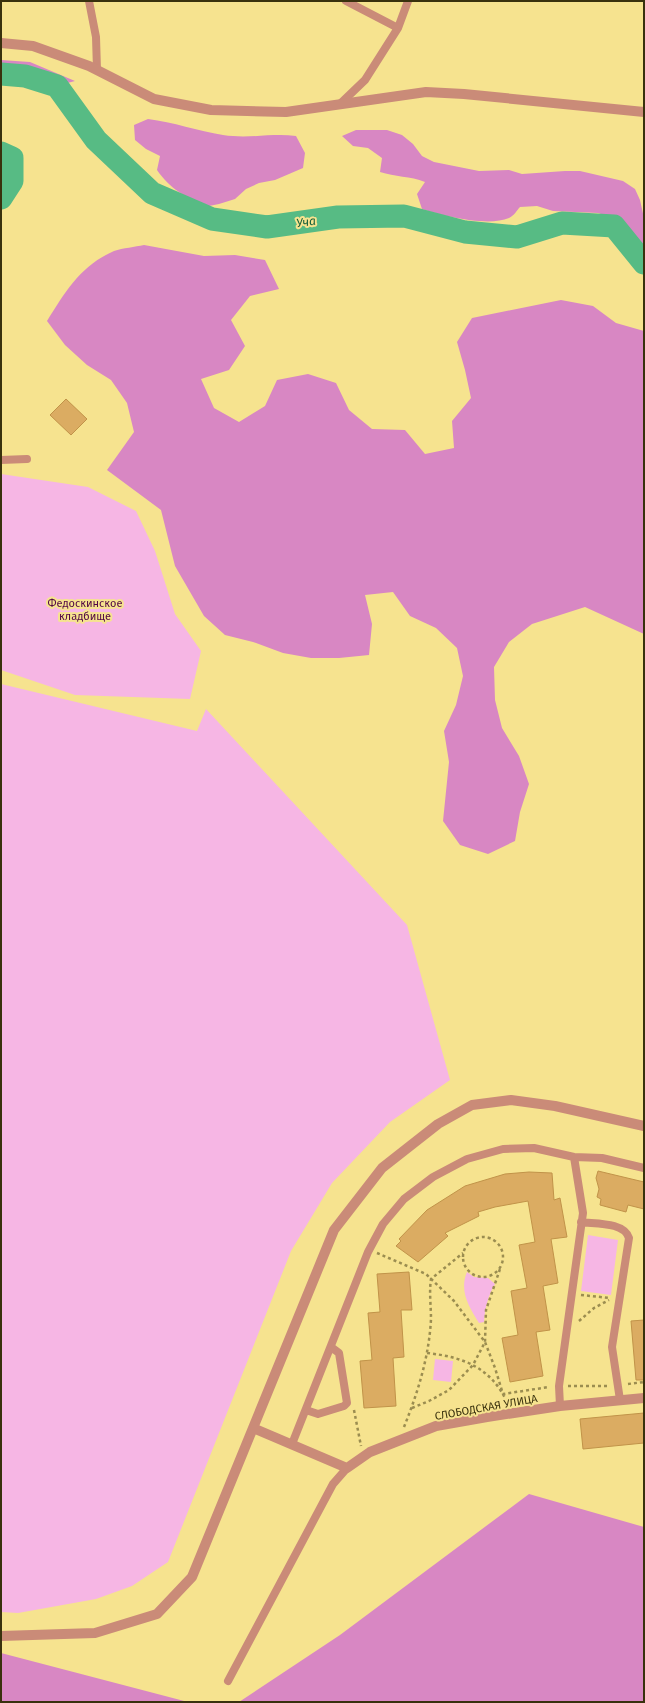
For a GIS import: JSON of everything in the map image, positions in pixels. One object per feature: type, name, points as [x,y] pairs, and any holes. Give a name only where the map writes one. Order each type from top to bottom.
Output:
[{"type":"street","points":[[1,43],[33,46],[97,70],[154,99],[211,110],[286,112],[426,92],[464,94],[644,112]]},
{"type":"street","points":[[1,1636],[95,1633],[157,1614],[192,1577],[334,1230],[382,1168],[438,1124],[472,1105],[510,1100],[555,1106],[644,1126]]},
{"type":"street","name":"СЛОБОДСКАЯ УЛИЦА","points":[[347,1468],[370,1452],[436,1426],[560,1406],[644,1398]]},
{"type":"street","points":[[253,1428],[347,1468]]},
{"type":"lane","points":[[89,1],[96,37],[97,70]]},
{"type":"lane","points":[[346,1],[398,28]]},
{"type":"lane","points":[[340,104],[365,80],[398,28],[408,1]]},
{"type":"lane","points":[[1,460],[27,460]]},
{"type":"lane","points":[[292,1444],[369,1250],[382,1224],[404,1199],[433,1177],[467,1159],[503,1148],[534,1148],[574,1157],[602,1158],[644,1168]]},
{"type":"lane","points":[[560,1406],[559,1386],[582,1213],[574,1157]]},
{"type":"lane","points":[[581,1222],[619,1228],[627,1233],[629,1244],[612,1347],[620,1400]]},
{"type":"lane","points":[[306,1410],[318,1414],[344,1406],[348,1403],[339,1353],[331,1347]]},
{"type":"lane","points":[[228,1681],[333,1484],[347,1468]]},
{"type":"path","points":[[405,1438],[402,1430],[412,1408],[423,1374],[427,1353],[431,1320],[431,1279],[463,1253],[467,1245],[472,1240],[477,1238],[490,1238],[496,1241],[503,1251],[502,1264],[486,1310],[485,1342],[473,1365],[449,1390],[412,1408]]},
{"type":"path","points":[[369,1250],[426,1274],[454,1300],[485,1342],[496,1368],[503,1394],[512,1413]]},
{"type":"path","points":[[463,1253],[466,1269],[477,1276],[489,1276],[500,1269]]},
{"type":"path","points":[[572,1293],[620,1300]]},
{"type":"path","points":[[566,1334],[594,1308],[611,1299]]},
{"type":"path","points":[[427,1353],[450,1356],[461,1359],[473,1365],[494,1382],[503,1394]]},
{"type":"path","points":[[503,1394],[559,1386],[618,1386],[644,1382]]},
{"type":"path","points":[[348,1403],[353,1409],[363,1457]]},
{"type":"green space","name":"Федоскинское кладбище","points":[[1,474],[88,487],[136,511],[155,551],[175,614],[201,651],[190,699],[75,695],[1,670]]},
{"type":"green space","points":[[1,684],[197,731],[206,709],[407,925],[450,1080],[390,1122],[332,1183],[291,1251],[168,1562],[132,1586],[96,1599],[18,1613],[1,1612]]},
{"type":"green space","points":[[588,1235],[618,1240],[611,1295],[581,1291]]},
{"type":"green space","points":[[467,1272],[474,1277],[488,1278],[495,1284],[487,1302],[484,1322],[479,1323],[466,1299],[464,1286]]},
{"type":"green space","points":[[435,1359],[453,1361],[451,1382],[433,1380]]},
{"type":"shaded area","points":[[1,60],[30,62],[75,81],[60,85],[29,70],[1,68]]},
{"type":"shaded area","points":[[148,119],[223,135],[296,136],[305,153],[303,168],[275,180],[259,183],[246,189],[235,199],[204,207],[178,192],[167,182],[157,170],[160,156],[146,149],[135,140],[134,125]]},
{"type":"shaded area","points":[[356,130],[387,130],[402,135],[413,144],[422,156],[434,162],[479,171],[509,170],[522,174],[580,171],[623,181],[635,189],[640,200],[644,218],[644,253],[625,226],[613,218],[598,213],[553,211],[537,206],[520,207],[509,218],[478,221],[442,215],[422,209],[417,194],[425,182],[380,172],[382,158],[368,148],[353,146],[342,136]]},
{"type":"shaded area","points":[[144,245],[204,256],[235,255],[265,260],[279,289],[250,296],[231,320],[245,346],[229,370],[201,379],[214,408],[239,422],[265,406],[277,380],[308,374],[336,383],[349,410],[372,429],[405,430],[425,454],[454,448],[452,421],[471,398],[457,342],[472,318],[561,300],[593,306],[616,323],[644,331],[644,634],[585,607],[532,624],[509,642],[494,667],[495,700],[502,728],[519,756],[529,784],[520,812],[515,841],[488,854],[460,845],[443,821],[449,762],[444,731],[456,705],[463,676],[457,648],[436,628],[410,616],[393,592],[365,595],[372,624],[369,655],[339,658],[311,658],[283,653],[253,642],[225,635],[204,616],[175,566],[161,510],[107,470],[134,432],[127,403],[111,380],[87,365],[65,345],[47,321],[75,280],[92,264],[114,251]]},
{"type":"shaded area","points":[[529,1494],[644,1527],[644,1702],[239,1702],[340,1635]]},
{"type":"shaded area","points":[[1,1653],[188,1702],[1,1702]]},
{"type":"building","points":[[66,399],[87,419],[71,435],[50,415]]},
{"type":"building","points":[[598,1171],[644,1182],[644,1209],[628,1205],[626,1212],[600,1205],[601,1199],[597,1197],[599,1189],[596,1178]]},
{"type":"building","points":[[529,1172],[552,1173],[554,1200],[560,1198],[567,1237],[551,1239],[558,1283],[543,1286],[550,1330],[536,1332],[543,1376],[510,1382],[502,1338],[518,1335],[511,1291],[527,1288],[519,1245],[535,1242],[528,1201],[495,1207],[478,1212],[479,1216],[445,1233],[448,1236],[418,1262],[396,1246],[401,1241],[399,1239],[427,1210],[465,1186],[505,1174]]},
{"type":"building","points":[[409,1272],[412,1310],[401,1310],[404,1357],[393,1358],[396,1406],[364,1408],[360,1361],[372,1360],[368,1313],[380,1312],[377,1274]]},
{"type":"building","points":[[644,1320],[644,1380],[636,1380],[631,1321]]},
{"type":"building","points":[[644,1413],[644,1443],[583,1449],[580,1419]]},
{"type":"waterway","name":"Уча","points":[[1,74],[25,76],[57,86],[96,140],[152,193],[212,219],[267,227],[338,217],[404,216],[465,232],[517,237],[562,223],[614,226],[644,263]]},
{"type":"waterway","name":"Уча","points":[[1,153],[12,158],[12,181],[1,198]]}]
